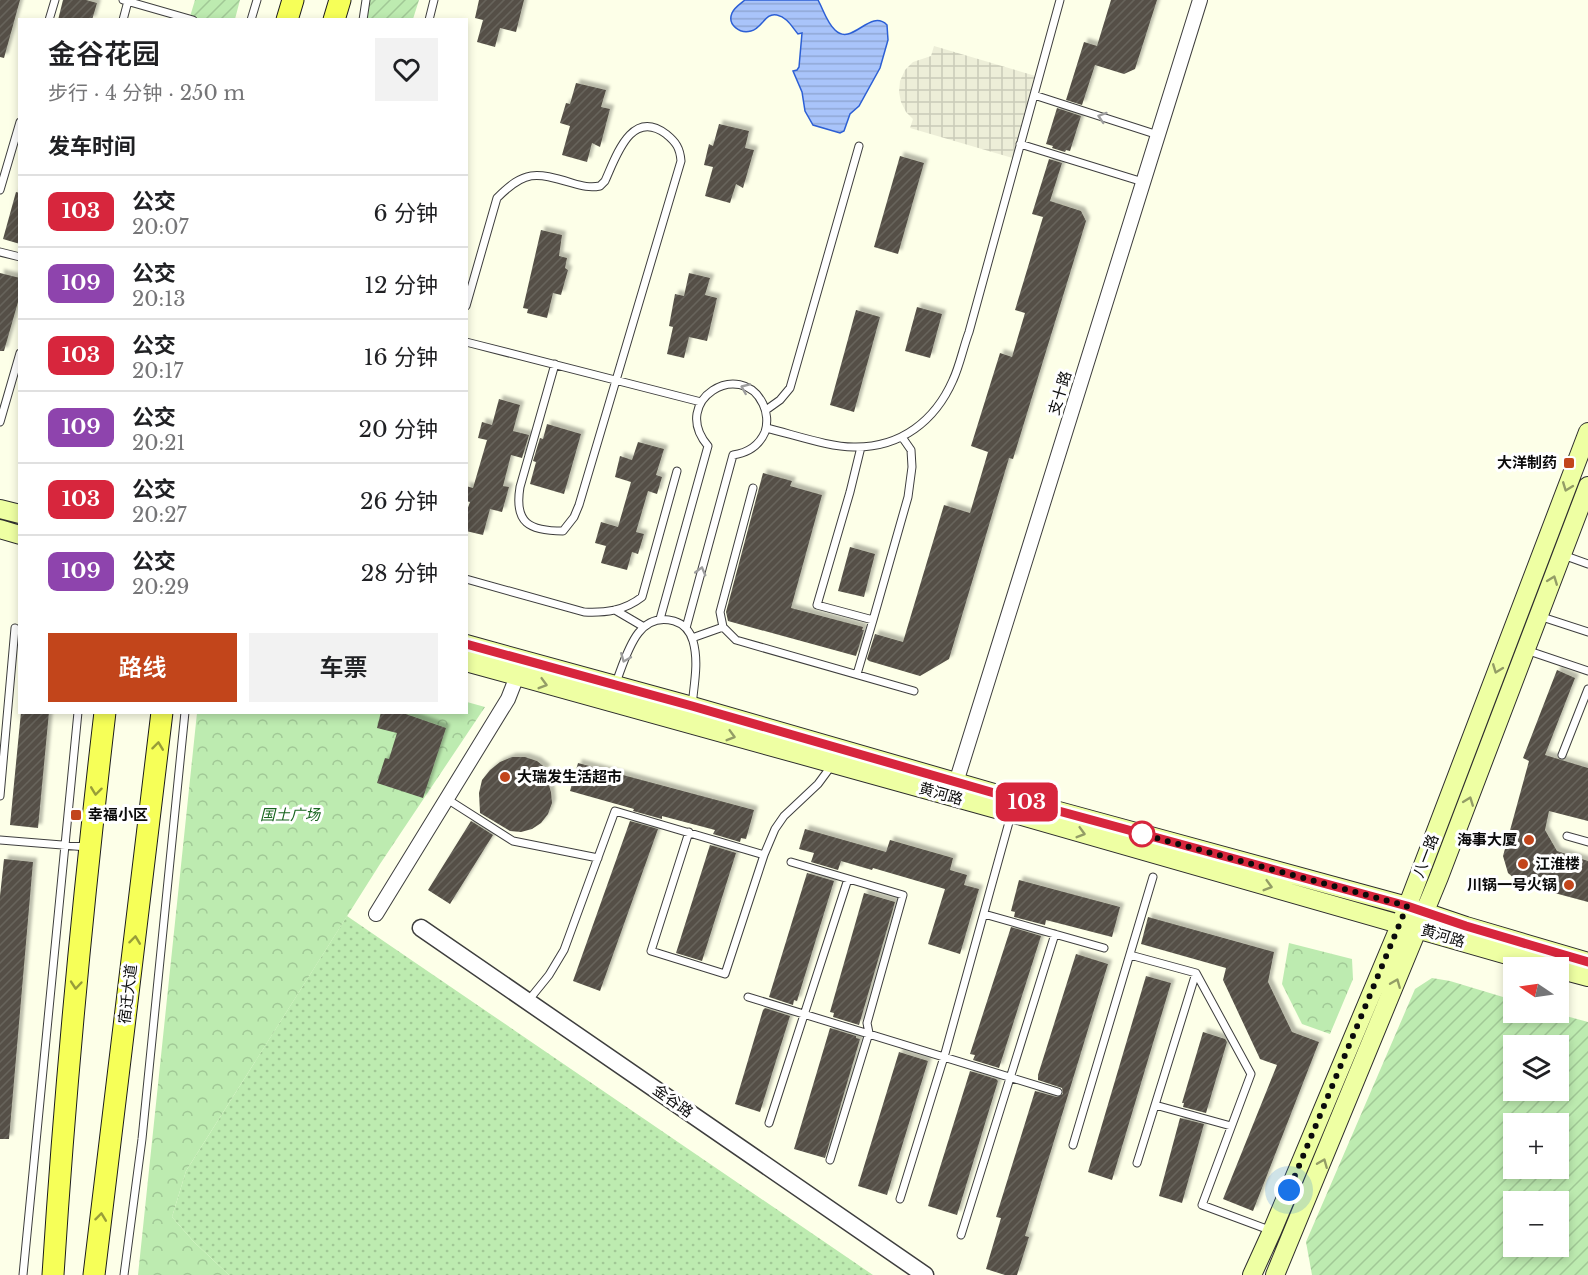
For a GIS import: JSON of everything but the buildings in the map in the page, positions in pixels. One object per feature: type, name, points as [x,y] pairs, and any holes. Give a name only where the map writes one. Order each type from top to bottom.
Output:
[{"type":"main road","points":[[288,18],[293,0]]},
{"type":"main road","points":[[335,18],[340,0]]},
{"type":"main road","name":"八一路","points":[[1275,1275],[1413,918],[1543,548],[1588,432]]},
{"type":"main road","name":"八一路","points":[[1251,1275],[1413,918],[1526,650],[1588,486]]},
{"type":"main road","points":[[0,508],[18,513]]},
{"type":"main road","points":[[0,530],[18,534]]},
{"type":"main road","name":"黄河路","points":[[468,645],[692,706],[953,789],[1413,918],[1588,962]]},
{"type":"main road","name":"黄河路","points":[[468,663],[833,764],[953,789]]},
{"type":"main road","points":[[53,1275],[61,1141],[89,847],[105,714]]},
{"type":"main road","name":"宿迁大道","points":[[94,1275],[162,714]]},
{"type":"main road","name":"黄河路","points":[[1413,918],[1522,957]]},
{"type":"main road","points":[[1569,972],[1588,978]]},
{"type":"street","name":"支十路","points":[[953,789],[1200,0]]},
{"type":"street","points":[[376,914],[508,699],[517,676]]},
{"type":"street","name":"金谷路","points":[[421,928],[925,1275]]},
{"type":"lane","points":[[50,18],[55,0]]},
{"type":"lane","points":[[252,18],[256,0]]},
{"type":"lane","points":[[363,18],[366,0]]},
{"type":"lane","points":[[430,18],[434,0]]},
{"type":"lane","points":[[766,428],[834,444],[861,447],[902,437],[923,425],[953,381],[969,332],[1060,0]]},
{"type":"lane","points":[[123,18],[125,1],[186,18]]},
{"type":"lane","points":[[1034,95],[1158,135]]},
{"type":"lane","points":[[468,299],[497,198],[503,191],[516,180],[539,175],[584,186],[600,186],[605,181],[626,136],[637,128],[651,127],[661,130],[677,143],[681,161],[574,517],[563,531],[538,528],[526,522],[519,513],[518,502],[520,487],[555,364]]},
{"type":"lane","points":[[0,190],[18,129]]},
{"type":"lane","points":[[1020,144],[1143,182]]},
{"type":"lane","points":[[766,410],[780,400],[790,388],[859,146]]},
{"type":"lane","points":[[0,252],[18,256]]},
{"type":"lane","points":[[468,342],[701,402]]},
{"type":"lane","points":[[0,422],[18,360]]},
{"type":"lane","points":[[660,619],[708,446],[702,439],[696,421],[698,409],[701,402],[715,388],[731,384],[752,390],[760,398],[766,410],[766,428],[754,447],[746,452],[733,455],[686,628]]},
{"type":"lane","points":[[857,674],[908,497],[912,467],[911,450],[902,437]]},
{"type":"lane","points":[[861,447],[817,605],[873,620]]},
{"type":"lane","points":[[468,580],[584,612],[602,613],[632,605],[642,597],[677,471]]},
{"type":"lane","points":[[753,488],[720,612],[723,627],[736,640],[914,691]]},
{"type":"lane","points":[[1543,548],[1588,564]]},
{"type":"lane","points":[[615,610],[644,627]]},
{"type":"lane","points":[[1539,616],[1588,632]]},
{"type":"lane","points":[[614,685],[630,647],[644,627],[656,619],[678,622],[686,628],[692,638],[696,659],[692,706]]},
{"type":"lane","points":[[692,638],[723,627]]},
{"type":"lane","points":[[0,796],[15,628]]},
{"type":"lane","points":[[1526,650],[1588,670]]},
{"type":"lane","points":[[1562,755],[1588,689]]},
{"type":"lane","points":[[23,1275],[78,714]]},
{"type":"lane","points":[[124,1275],[143,1128],[185,714]]},
{"type":"lane","points":[[688,832],[651,951],[725,974],[764,855],[775,829],[784,816],[818,784],[833,764]]},
{"type":"lane","points":[[447,799],[513,842],[598,858]]},
{"type":"lane","points":[[900,1199],[944,1057],[1013,806]]},
{"type":"lane","points":[[528,1001],[549,975],[564,950],[615,811],[764,855]]},
{"type":"lane","points":[[1567,836],[1588,842]]},
{"type":"lane","points":[[0,840],[89,847]]},
{"type":"lane","points":[[791,862],[903,895],[867,1023],[869,1033],[830,1160]]},
{"type":"lane","points":[[1074,1145],[1153,876]]},
{"type":"lane","points":[[769,1123],[848,879]]},
{"type":"lane","points":[[984,914],[1104,948]]},
{"type":"lane","points":[[961,1235],[1055,934]]},
{"type":"lane","points":[[1130,955],[1196,973],[1251,1074],[1202,1205],[1272,1231]]},
{"type":"lane","points":[[1137,1163],[1196,973]]},
{"type":"lane","points":[[748,997],[1058,1092]]},
{"type":"lane","points":[[1155,1105],[1231,1126]]},
{"type":"green space","points":[[195,0],[240,0],[235,18],[190,18]]},
{"type":"green space","points":[[370,0],[419,0],[413,18],[366,18]]},
{"type":"green space","name":"国土广场","points":[[468,702],[485,707],[380,864],[186,1171],[172,1217],[194,1242],[229,1275],[138,1275],[197,714],[468,714]]},
{"type":"green space","points":[[347,916],[873,1275],[229,1275],[194,1242],[172,1217],[186,1171]]},
{"type":"green space","points":[[1289,943],[1352,959],[1353,979],[1330,1034],[1302,1024],[1282,984]]},
{"type":"green space","points":[[1432,978],[1503,997],[1503,1023],[1569,1023],[1569,1017],[1588,1022],[1588,1275],[1312,1275],[1306,1242],[1415,989]]},
{"type":"shaded area","points":[[934,46],[1039,77],[1016,159],[910,128],[913,119],[901,102],[900,81],[905,70],[913,62],[931,56]]},
{"type":"water","points":[[745,0],[818,0],[830,24],[841,34],[848,34],[874,21],[881,21],[887,25],[888,40],[880,68],[859,106],[850,114],[844,131],[840,133],[813,125],[805,111],[802,92],[793,71],[799,67],[802,33],[798,34],[784,18],[777,15],[766,18],[755,30],[747,32],[739,30],[733,25],[731,17],[734,9]]},
{"type":"bus line","name":"103","points":[[468,645],[1022,801],[1407,906],[1588,962]]},
{"type":"place","name":"大洋制药","points":[[1569,463]]},
{"type":"place","name":"大瑞发生活超市","points":[[505,777]]},
{"type":"place","name":"幸福小区","points":[[76,815]]},
{"type":"place","name":"海事大厦","points":[[1529,840]]},
{"type":"place","name":"江淮楼","points":[[1523,864]]},
{"type":"place","name":"川锅一号火锅","points":[[1569,885]]},
{"type":"route","points":[[1142,834],[1134,832],[1407,906],[1289,1190]]}]
